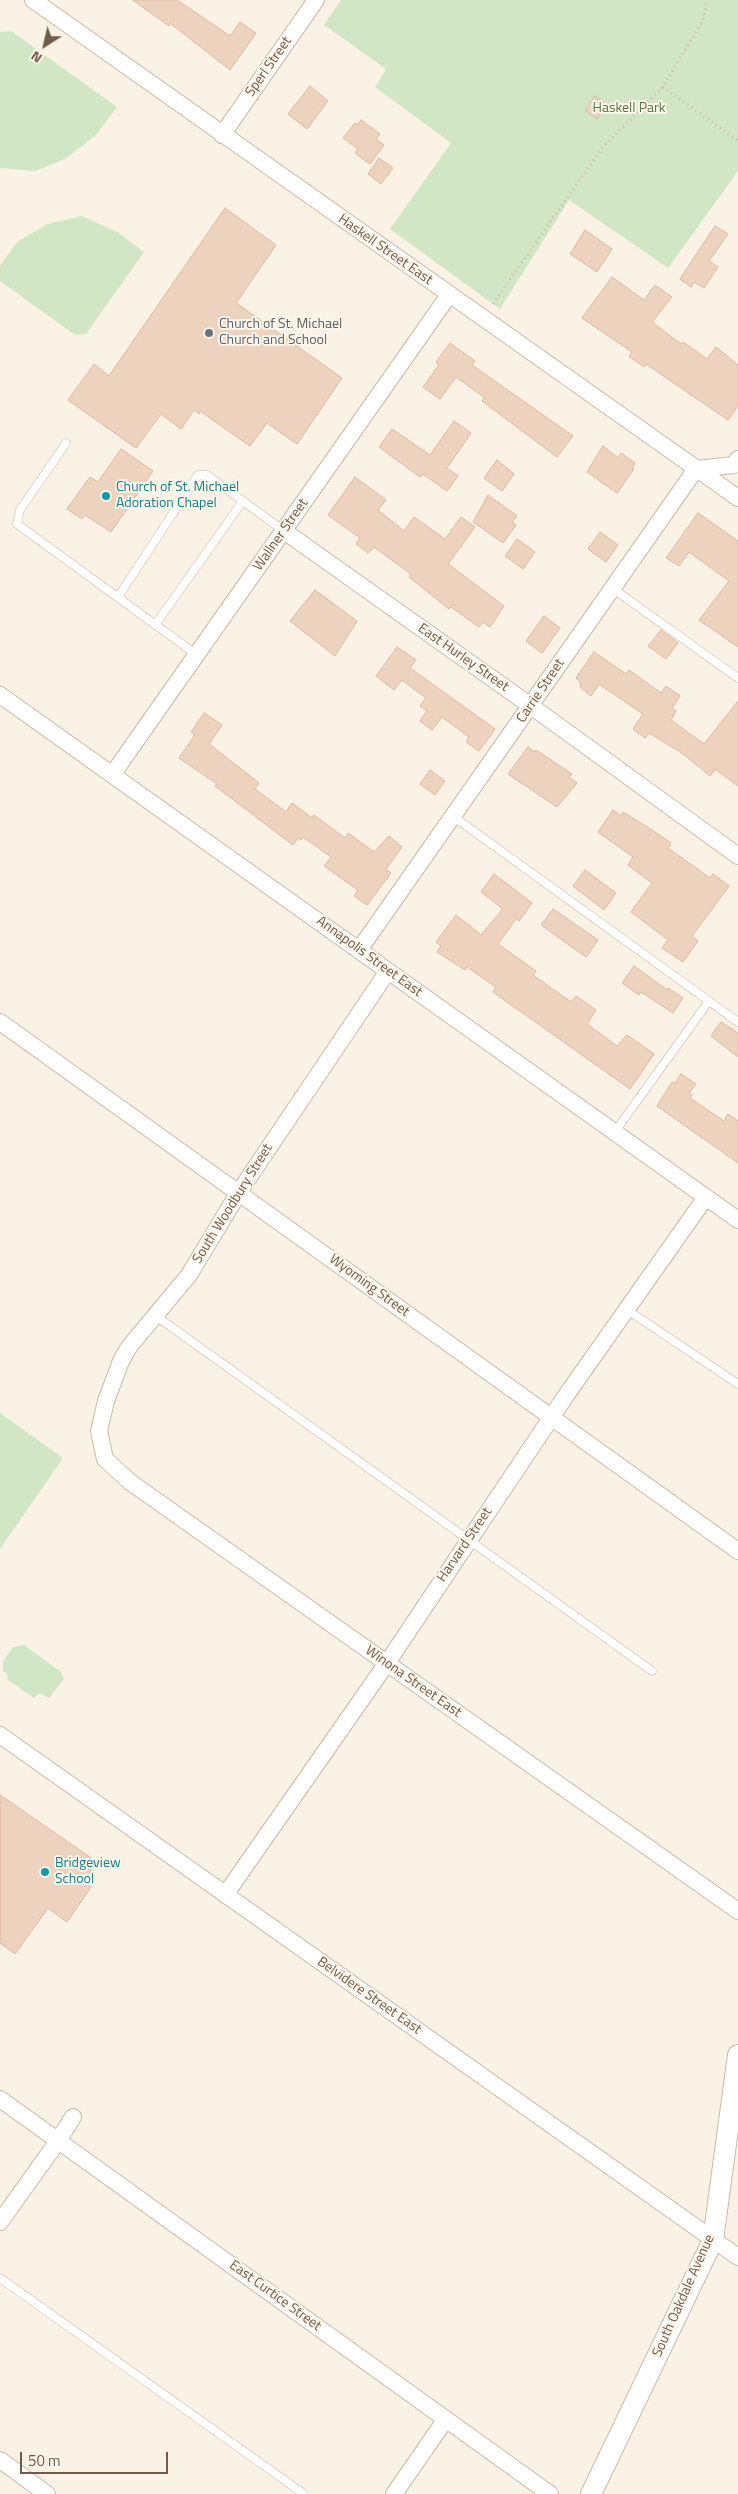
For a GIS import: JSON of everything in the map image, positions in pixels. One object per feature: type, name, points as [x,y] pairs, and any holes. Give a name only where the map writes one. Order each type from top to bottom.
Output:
[{"type":"street","name":"Haskell Street East","points":[[33,0],[738,498]]},
{"type":"street","name":"Sperl Street","points":[[222,135],[316,0]]},
{"type":"street","name":"Wallner Street","points":[[112,775],[449,295]]},
{"type":"street","points":[[696,468],[734,464],[738,459]]},
{"type":"street","name":"Carrie Street","points":[[359,950],[454,817],[696,468]]},
{"type":"street","name":"East Hurley Street","points":[[284,531],[738,856]]},
{"type":"street","name":"Annapolis Street East","points":[[0,695],[738,1220]]},
{"type":"street","name":"South Woodbury Street","points":[[101,1443],[100,1427],[121,1361],[129,1347],[189,1275],[239,1192],[388,971]]},
{"type":"street","name":"Wyoming Street","points":[[0,1022],[738,1551]]},
{"type":"street","name":"Harvard Street","points":[[225,1895],[387,1663],[468,1540],[626,1309],[706,1197]]},
{"type":"street","name":"Winona Street East","points":[[101,1443],[105,1459],[130,1482],[738,1911]]},
{"type":"street","name":"Belvidere Street East","points":[[0,1735],[738,2257]]},
{"type":"street","name":"South Oakdale Avenue","points":[[592,2494],[713,2240],[738,2055]]},
{"type":"street","name":"East Curtice Street","points":[[0,2099],[550,2494]]},
{"type":"street","points":[[0,2222],[73,2117]]},
{"type":"street","points":[[394,2494],[446,2419]]},
{"type":"street","points":[[0,2460],[48,2494]]},
{"type":"lane","points":[[66,443],[20,510],[17,524],[197,655]]},
{"type":"lane","points":[[118,597],[198,475],[207,475],[284,531]]},
{"type":"lane","points":[[155,625],[243,501]]},
{"type":"lane","points":[[612,588],[738,678]]},
{"type":"lane","points":[[454,817],[738,1022]]},
{"type":"lane","points":[[614,1133],[709,1001]]},
{"type":"lane","points":[[626,1309],[738,1384]]},
{"type":"lane","points":[[156,1316],[652,1671]]},
{"type":"lane","points":[[0,2278],[304,2494]]},
{"type":"path","points":[[482,318],[602,148],[663,87],[703,20],[707,0]]},
{"type":"path","points":[[663,87],[738,141]]},
{"type":"green space","name":"Haskell Park","points":[[341,0],[738,0],[738,171],[668,268],[569,200],[500,309],[390,229],[451,143],[375,87],[386,69],[324,25]]},
{"type":"green space","points":[[11,31],[117,107],[96,135],[65,159],[35,171],[0,168],[0,32]]},
{"type":"green space","points":[[82,216],[119,233],[144,252],[86,334],[75,335],[0,281],[0,266],[17,242],[47,224]]},
{"type":"green space","points":[[0,1413],[63,1458],[0,1549]]},
{"type":"green space","points":[[24,1645],[61,1672],[64,1679],[49,1698],[39,1693],[34,1698],[8,1680],[7,1674],[3,1671],[3,1661],[13,1647]]},
{"type":"building","points":[[133,0],[177,0],[230,36],[240,22],[256,33],[230,70],[170,23],[169,26]]},
{"type":"building","points":[[310,86],[328,101],[307,129],[288,114]]},
{"type":"building","name":"Haskell Park","points":[[595,96],[607,105],[597,119],[585,110]]},
{"type":"building","points":[[361,120],[380,134],[376,139],[384,145],[370,164],[355,153],[358,149],[343,138],[355,123],[358,125]]},
{"type":"building","points":[[379,158],[393,168],[381,184],[368,174]]},
{"type":"building","name":"Church of St. Michael Church and School","points":[[225,208],[276,245],[236,303],[342,378],[297,444],[267,423],[250,446],[200,411],[199,414],[194,410],[181,429],[161,414],[136,448],[68,400],[94,364],[109,376]]},
{"type":"building","points":[[715,226],[728,234],[709,261],[718,267],[704,288],[694,282],[691,287],[680,279]]},
{"type":"building","points":[[585,230],[612,249],[597,272],[570,254]]},
{"type":"building","points":[[612,277],[644,300],[655,285],[672,297],[652,322],[681,344],[683,342],[707,359],[716,347],[738,365],[738,406],[728,420],[646,364],[644,367],[629,356],[632,352],[582,318]]},
{"type":"building","points":[[450,343],[475,361],[472,365],[573,436],[557,457],[482,401],[485,398],[456,377],[440,399],[423,387],[439,365],[436,362]]},
{"type":"building","points":[[454,421],[471,433],[447,468],[458,476],[447,491],[423,474],[420,477],[379,447],[392,429],[430,455]]},
{"type":"building","points":[[603,446],[618,458],[621,453],[635,463],[632,468],[634,469],[617,493],[587,472]]},
{"type":"building","name":"Church of St. Michael Adoration Chapel","points":[[121,449],[153,471],[111,532],[85,515],[82,519],[67,509],[90,477],[98,482]]},
{"type":"building","points":[[497,460],[514,474],[502,491],[484,478]]},
{"type":"building","points":[[355,477],[386,500],[378,510],[404,531],[414,517],[445,539],[461,517],[475,527],[448,564],[504,606],[490,627],[483,622],[479,627],[451,607],[449,609],[409,577],[411,574],[374,547],[368,553],[356,544],[360,538],[328,515]]},
{"type":"building","points":[[488,495],[517,516],[512,522],[516,525],[503,543],[473,522]]},
{"type":"building","points":[[698,513],[738,541],[738,647],[699,620],[729,581],[689,552],[679,566],[666,558]]},
{"type":"building","points":[[600,532],[618,545],[606,562],[588,549]]},
{"type":"building","points":[[517,539],[535,552],[523,569],[505,556]]},
{"type":"building","points":[[315,590],[357,621],[335,656],[290,621]]},
{"type":"building","points":[[544,616],[560,628],[542,653],[526,641]]},
{"type":"building","points":[[661,630],[678,643],[666,659],[648,646]]},
{"type":"building","points":[[397,647],[416,660],[410,668],[495,729],[479,751],[466,742],[469,737],[442,717],[432,730],[420,721],[427,711],[420,706],[426,698],[402,680],[394,690],[376,676]]},
{"type":"building","points":[[594,652],[626,674],[629,670],[661,693],[666,686],[680,696],[672,708],[676,711],[671,720],[704,744],[738,701],[738,786],[715,769],[710,776],[682,753],[649,733],[645,738],[633,729],[643,714],[599,684],[591,696],[581,688],[580,682],[576,678]]},
{"type":"building","points":[[204,713],[222,725],[209,744],[259,783],[255,789],[286,812],[292,803],[312,818],[314,815],[345,838],[348,833],[374,852],[389,836],[402,847],[386,869],[391,873],[367,905],[354,896],[358,890],[324,866],[331,857],[303,837],[301,840],[298,838],[293,845],[215,786],[217,784],[179,758],[195,735],[191,732]]},
{"type":"building","points":[[528,747],[534,752],[536,750],[572,774],[569,777],[577,783],[557,807],[508,774]]},
{"type":"building","points":[[430,770],[445,781],[435,795],[420,784]]},
{"type":"building","points":[[613,810],[621,816],[623,812],[652,830],[671,843],[668,848],[710,878],[713,874],[729,886],[692,936],[698,941],[683,962],[662,948],[668,940],[631,912],[652,883],[628,865],[633,857],[598,832]]},
{"type":"building","points":[[585,870],[616,893],[604,910],[573,886]]},
{"type":"building","points":[[494,874],[532,903],[519,921],[516,919],[498,944],[536,971],[533,975],[571,1002],[576,996],[596,1010],[587,1024],[617,1046],[627,1035],[654,1054],[630,1089],[493,992],[496,987],[467,967],[465,970],[437,952],[441,946],[436,942],[456,915],[481,935],[503,909],[481,892]]},
{"type":"building","points":[[553,909],[598,940],[586,957],[541,925]]},
{"type":"building","points":[[634,966],[667,990],[668,988],[683,998],[673,1013],[641,992],[639,995],[622,983]]},
{"type":"building","points":[[721,1022],[738,1033],[738,1057],[711,1036]]},
{"type":"building","points":[[681,1074],[696,1084],[689,1093],[692,1095],[690,1098],[724,1121],[728,1114],[738,1121],[738,1163],[657,1106],[672,1082],[675,1083]]},
{"type":"building","name":"Bridgeview School","points":[[0,1795],[97,1862],[83,1882],[91,1887],[67,1922],[48,1908],[15,1954],[0,1943]]},
{"type":"place","name":"Church of St. Michael Church and School","points":[[209,333]]},
{"type":"place","name":"Church of St. Michael Adoration Chapel","points":[[106,496]]},
{"type":"place","name":"Bridgeview School","points":[[45,1872]]}]
